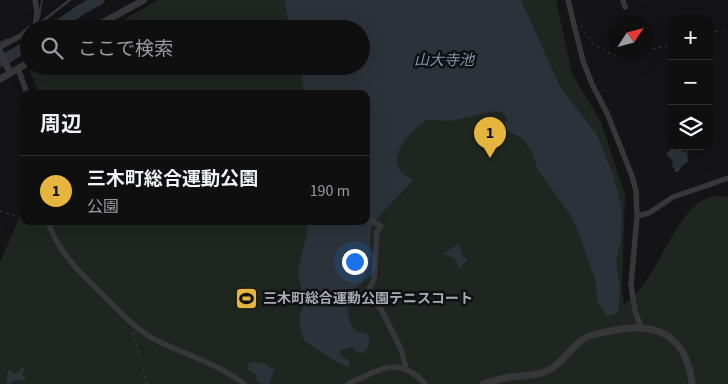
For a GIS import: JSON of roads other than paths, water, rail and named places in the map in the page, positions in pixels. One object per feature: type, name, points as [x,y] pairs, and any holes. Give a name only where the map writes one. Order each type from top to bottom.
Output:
[{"type":"street","points":[[35,0],[37,12],[35,20]]},
{"type":"street","points":[[107,20],[144,0]]},
{"type":"street","points":[[568,0],[583,60],[592,84],[607,113],[636,191],[637,216],[631,285],[635,311],[641,327]]},
{"type":"street","points":[[623,0],[625,7]]},
{"type":"street","points":[[0,47],[20,36]]},
{"type":"street","points":[[0,52],[9,69]]},
{"type":"street","points":[[0,79],[9,69],[18,68],[20,74]]},
{"type":"street","points":[[20,75],[26,90]]},
{"type":"street","points":[[637,216],[649,213],[673,197],[728,178]]},
{"type":"street","points":[[370,220],[381,226],[376,232],[374,279],[367,294],[381,309],[401,349],[406,368]]},
{"type":"street","points":[[50,225],[53,234],[75,267],[130,322],[157,341],[215,365],[244,384]]},
{"type":"street","points":[[483,384],[498,379],[545,372],[559,364],[578,343],[587,337],[623,328],[641,327],[663,332],[682,349],[688,360],[692,384]]},
{"type":"street","points":[[348,384],[381,370],[397,367],[406,368],[416,374],[425,384]]},
{"type":"lane","points":[[44,20],[70,0]]},
{"type":"water","name":"山大寺池","points":[[284,0],[521,0],[560,87],[597,135],[613,175],[622,209],[621,240],[616,262],[620,288],[618,313],[608,316],[597,301],[596,282],[571,216],[538,170],[532,152],[524,140],[503,128],[507,118],[505,114],[494,111],[451,121],[427,120],[410,135],[400,149],[397,164],[404,175],[413,180],[373,223],[370,234],[369,266],[348,305],[348,316],[352,326],[358,332],[366,333],[370,339],[369,346],[363,353],[351,347],[339,351],[342,357],[349,360],[349,367],[338,363],[304,341],[300,328],[303,298],[299,272],[307,225],[370,225],[370,90],[304,90],[301,75],[370,75],[370,20],[288,20]]},
{"type":"water","points":[[670,150],[681,150],[684,152],[687,150],[688,162],[678,172],[675,172],[674,167],[672,168],[673,161],[666,154]]},
{"type":"water","points":[[459,243],[462,256],[467,259],[460,269],[454,257],[443,254]]},
{"type":"water","points":[[253,361],[262,364],[265,362],[269,367],[275,368],[269,384],[257,381],[254,373],[246,369],[249,363]]},
{"type":"water","points":[[23,366],[22,374],[26,378],[25,381],[16,380],[9,384],[6,381],[8,372],[11,369],[12,373],[18,373]]},
{"type":"waterway","points":[[39,18],[42,0]]},
{"type":"waterway","points":[[66,20],[99,0]]},
{"type":"waterway","points":[[1,42],[9,39]]},
{"type":"waterway","points":[[0,62],[20,50]]},
{"type":"place","name":"三木町総合運動公園","points":[[490,158]]},
{"type":"place","name":"三木町総合運動公園テニスコート","points":[[247,298]]}]
